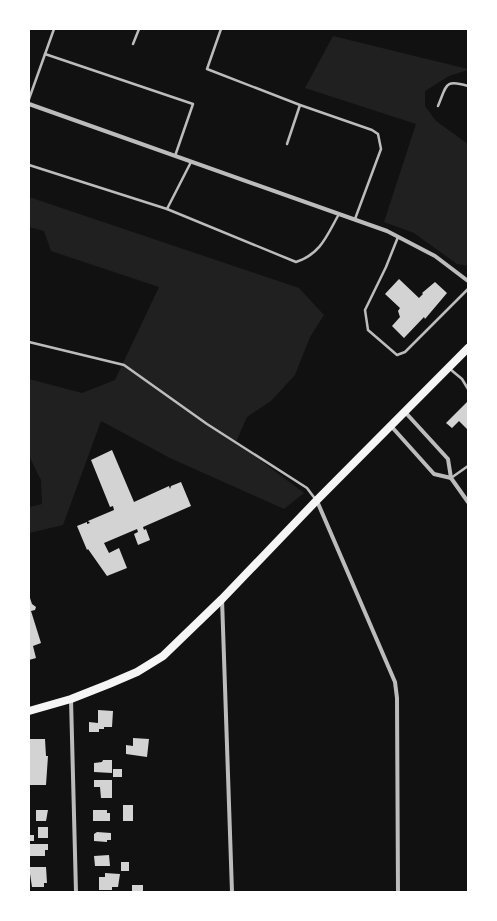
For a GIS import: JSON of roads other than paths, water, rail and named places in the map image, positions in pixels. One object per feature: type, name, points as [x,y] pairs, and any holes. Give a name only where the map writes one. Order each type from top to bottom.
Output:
[{"type":"main road","points":[[29,711],[71,699],[136,672],[163,656],[222,599],[317,500],[468,348]]},
{"type":"street","points":[[29,104],[355,219],[398,236],[435,256],[468,281]]},
{"type":"street","points":[[405,412],[448,459],[451,478],[468,502]]},
{"type":"street","points":[[391,426],[434,474],[451,478]]},
{"type":"street","points":[[317,500],[395,682],[398,698],[398,892]]},
{"type":"street","points":[[222,599],[232,892]]},
{"type":"street","points":[[71,699],[76,892]]},
{"type":"lane","points":[[29,99],[54,29]]},
{"type":"lane","points":[[133,44],[139,29]]},
{"type":"lane","points":[[221,29],[207,69],[300,105],[372,130],[380,138],[381,149],[355,219]]},
{"type":"lane","points":[[45,54],[193,104],[176,156]]},
{"type":"lane","points":[[438,106],[447,86],[450,83],[454,82],[468,86]]},
{"type":"lane","points":[[287,144],[300,105]]},
{"type":"lane","points":[[167,209],[191,162]]},
{"type":"lane","points":[[29,165],[167,209],[296,262],[308,258],[321,245],[339,214]]},
{"type":"lane","points":[[398,236],[386,267],[365,310],[368,330],[397,355],[404,352],[468,290]]},
{"type":"lane","points":[[29,342],[124,365],[207,424],[307,488],[317,500]]},
{"type":"lane","points":[[448,367],[462,379],[468,389]]},
{"type":"lane","points":[[451,478],[468,466]]}]
